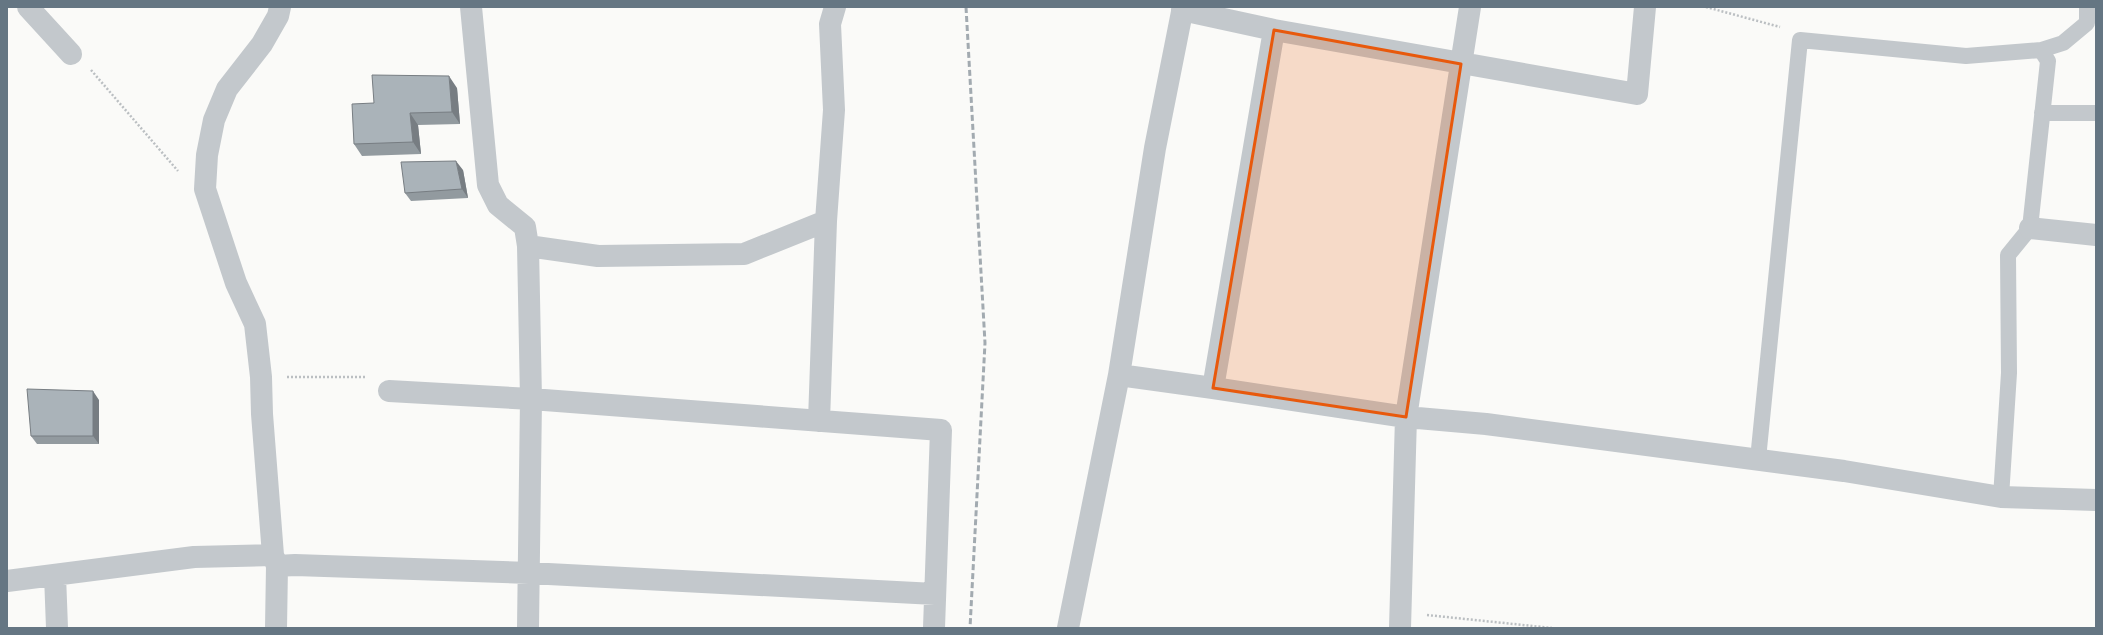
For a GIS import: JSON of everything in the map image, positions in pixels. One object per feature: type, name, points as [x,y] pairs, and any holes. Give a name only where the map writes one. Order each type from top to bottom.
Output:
[{"type":"street","points":[[28,7],[71,54]]},
{"type":"street","points":[[276,628],[275,561],[262,414],[261,377],[256,324],[236,283],[205,189],[207,155],[214,120],[227,89],[262,44],[278,16],[280,7]]},
{"type":"street","points":[[471,7],[488,185],[498,205],[525,227],[528,246],[531,399],[528,628]]},
{"type":"street","points":[[819,421],[826,221],[834,110],[830,24],[835,7]]},
{"type":"street","points":[[1400,620],[1406,417],[1470,7]]},
{"type":"street","points":[[1068,628],[1119,375],[1155,148],[1183,9],[1274,30],[1637,94],[1645,7]]},
{"type":"street","points":[[1213,388],[1274,30]]},
{"type":"street","points":[[528,246],[598,256],[744,254],[826,221]]},
{"type":"street","points":[[2030,228],[2096,235]]},
{"type":"street","points":[[1119,375],[1406,417],[1486,424],[1701,453],[1758,459],[1844,471],[2001,497],[2096,500]]},
{"type":"street","points":[[389,391],[531,399],[941,430],[934,628]]},
{"type":"street","points":[[7,581],[194,557],[275,561],[295,565],[529,573],[935,594]]},
{"type":"street","points":[[55,575],[57,628]]},
{"type":"lane","points":[[1758,459],[1800,40],[1966,56],[2041,50],[2063,43],[2087,23],[2088,7]]},
{"type":"lane","points":[[2001,497],[2009,373],[2008,255],[2030,228],[2048,61],[2041,50]]},
{"type":"lane","points":[[2042,113],[2096,112]]},
{"type":"path","points":[[1706,7],[1794,31],[1800,40]]},
{"type":"path","points":[[71,54],[83,61],[185,178],[205,189]]},
{"type":"path","points":[[261,377],[380,377],[389,391]]},
{"type":"path","points":[[1400,620],[1552,628]]},
{"type":"highlighted area","points":[[1274,30],[1461,64],[1406,417],[1213,388]]},
{"type":"building","points":[[372,75],[449,76],[452,112],[410,113],[413,142],[354,144],[352,104],[374,103]]},
{"type":"building","points":[[456,161],[462,189],[405,193],[401,162]]},
{"type":"building","points":[[27,389],[93,391],[93,436],[31,436]]},
{"type":"railway","points":[[966,7],[985,343],[970,628]]}]
